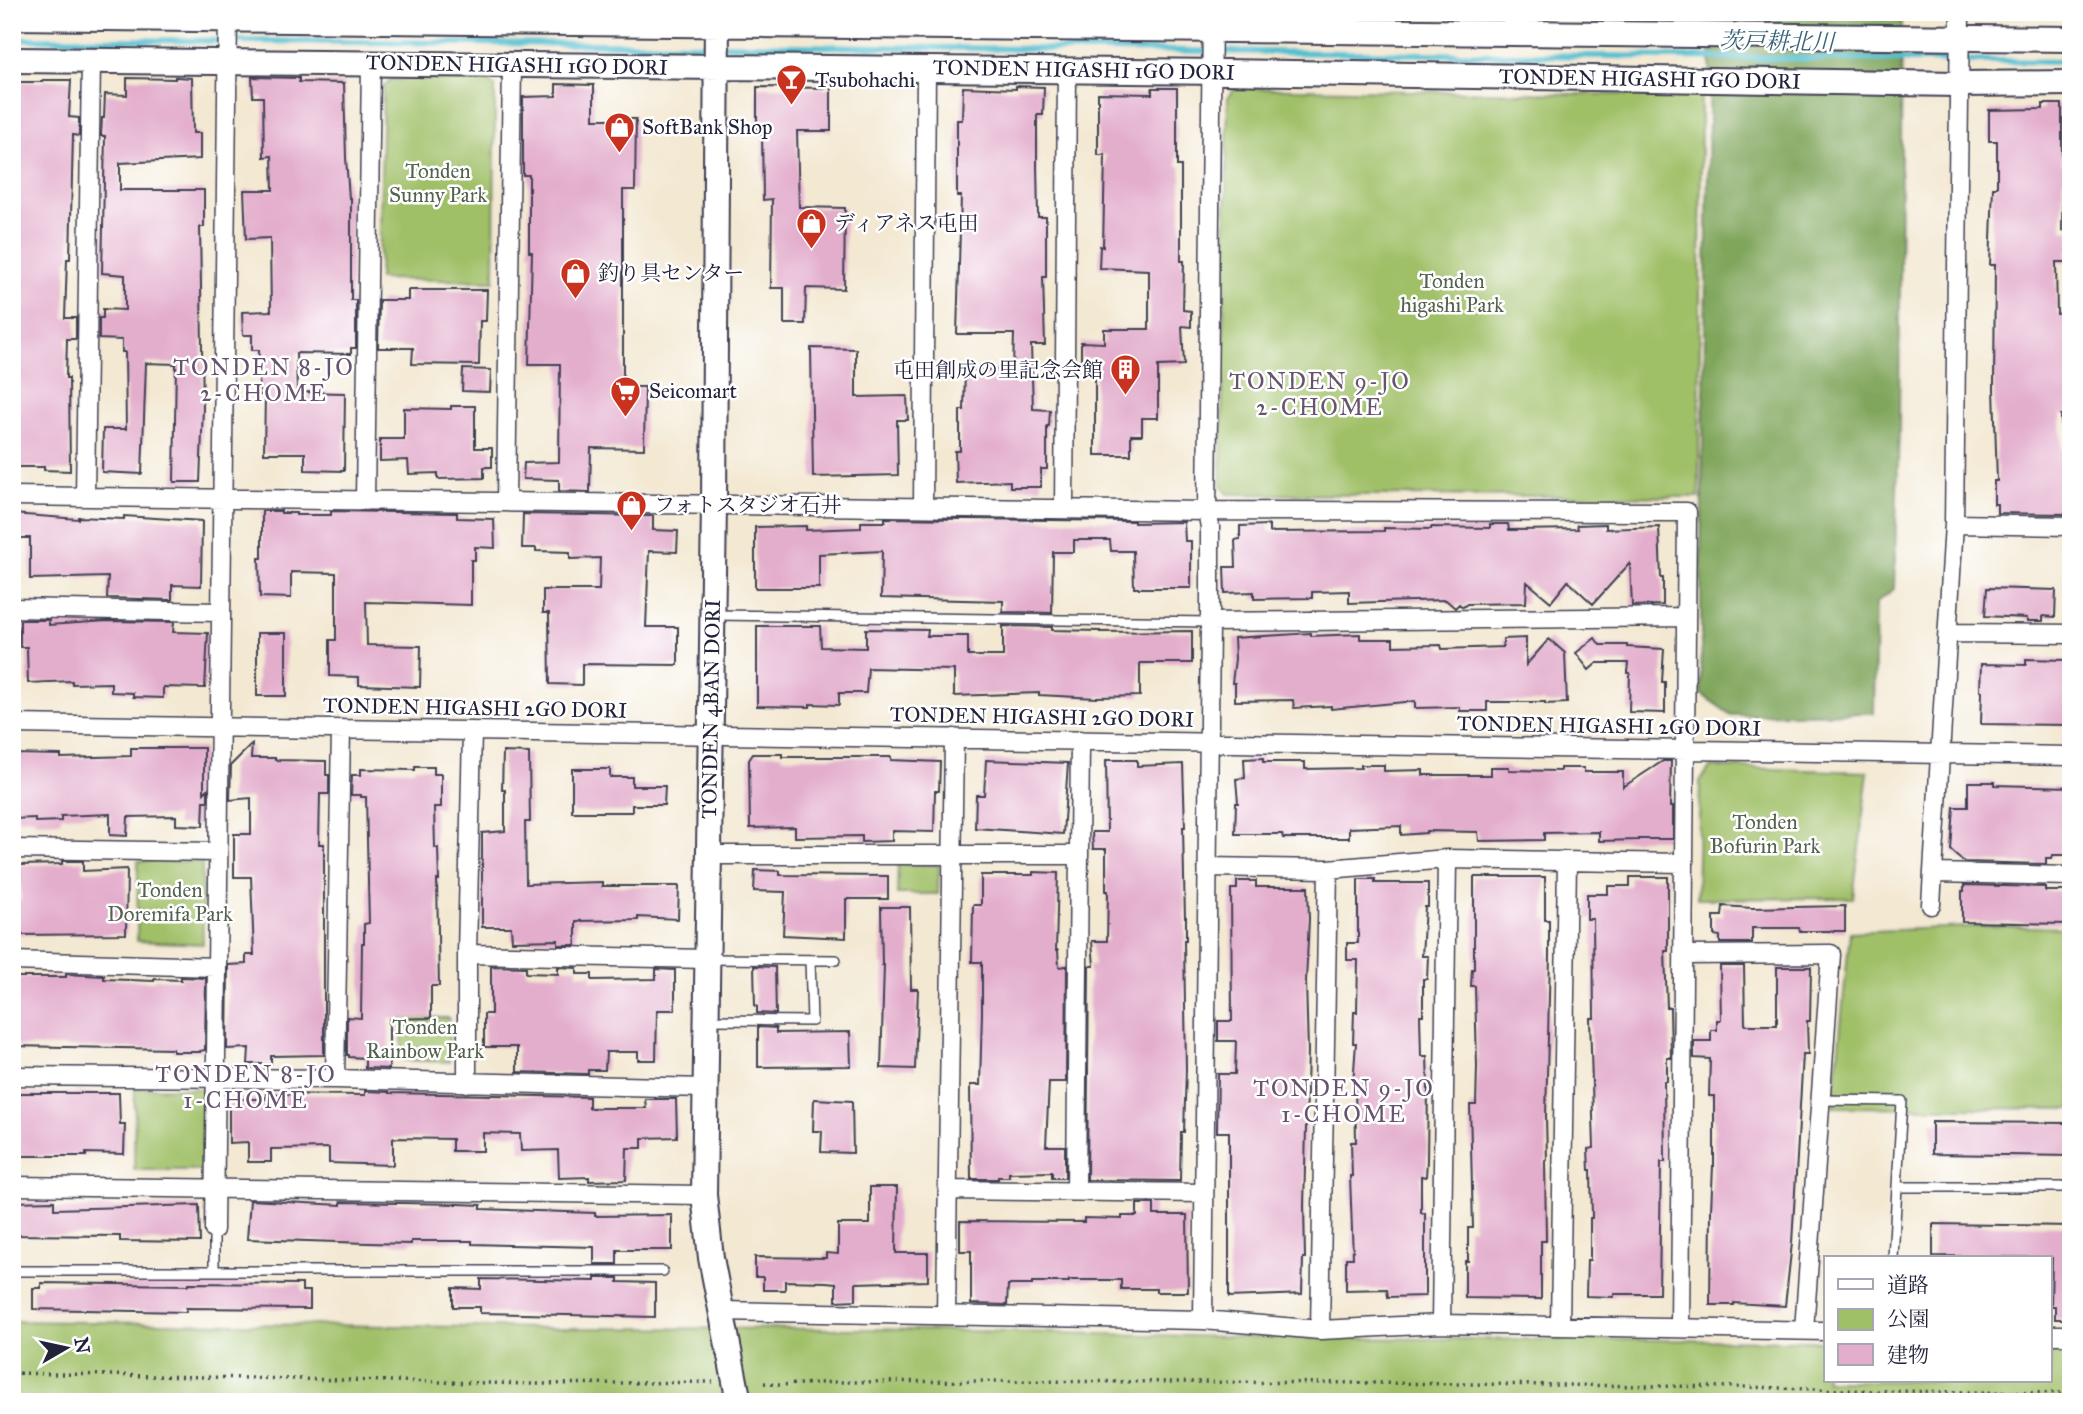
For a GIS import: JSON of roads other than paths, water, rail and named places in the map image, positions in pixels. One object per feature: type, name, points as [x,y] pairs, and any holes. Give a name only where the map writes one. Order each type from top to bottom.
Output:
[{"type":"street","points":[[1931,905],[1954,524],[1960,12]]},
{"type":"street","name":"TONDEN HIGASHI 1GO DORI","points":[[12,17],[93,15],[716,39],[1212,27],[1959,45],[2071,40]]},
{"type":"street","points":[[214,1230],[228,20]]},
{"type":"street","points":[[1203,1320],[1210,622],[1210,527],[1207,511],[1212,27]]},
{"type":"street","name":"TONDEN HIGASHI 1GO DORI","points":[[12,60],[91,61],[228,56],[372,63],[512,64],[716,39],[926,69],[1211,67],[1958,78],[2071,83]]},
{"type":"street","name":"TONDEN 4BAN DORI","points":[[716,39],[714,505],[704,1195],[729,1390]]},
{"type":"street","points":[[85,497],[91,61]]},
{"type":"street","points":[[365,501],[372,63]]},
{"type":"street","points":[[506,502],[512,64]]},
{"type":"street","points":[[923,508],[926,69]]},
{"type":"street","points":[[1064,509],[1067,70]]},
{"type":"street","points":[[12,496],[1207,511],[1687,512],[1680,1328]]},
{"type":"street","points":[[1954,524],[2071,526]]},
{"type":"street","points":[[12,608],[220,612]]},
{"type":"street","points":[[1210,622],[1686,618]]},
{"type":"street","points":[[1948,632],[2071,634]]},
{"type":"street","name":"TONDEN HIGASHI 2GO DORI","points":[[12,724],[2071,756]]},
{"type":"street","points":[[335,1079],[341,729]]},
{"type":"street","points":[[467,1083],[472,731]]},
{"type":"street","points":[[946,1315],[954,738]]},
{"type":"street","points":[[1076,1191],[1080,740]]},
{"type":"street","points":[[12,849],[218,852]]},
{"type":"street","points":[[708,855],[1079,855]]},
{"type":"street","points":[[1207,867],[1328,869],[1447,859],[1684,863]]},
{"type":"street","points":[[1441,1324],[1447,859]]},
{"type":"street","points":[[1560,1326],[1567,861]]},
{"type":"street","points":[[1320,1330],[1328,869]]},
{"type":"street","points":[[1933,873],[2071,876]]},
{"type":"street","points":[[467,954],[707,959]]},
{"type":"street","points":[[1683,955],[1831,954],[1804,1330]]},
{"type":"street","points":[[12,961],[216,967]]},
{"type":"street","points":[[12,1076],[335,1079],[705,1088]]},
{"type":"street","points":[[12,1186],[704,1195]]},
{"type":"street","points":[[948,1191],[1204,1193]]},
{"type":"street","points":[[720,1311],[1203,1320],[1320,1330],[1441,1324],[1824,1331]]},
{"type":"street","points":[[2052,1335],[2071,1335]]},
{"type":"lane","points":[[712,615],[1210,622]]},
{"type":"lane","points":[[707,959],[836,960]]},
{"type":"lane","points":[[706,1020],[812,1021],[810,960]]},
{"type":"lane","points":[[1820,1100],[1902,1101],[1894,1256]]},
{"type":"lane","points":[[1897,1186],[2071,1187]]},
{"type":"lane","points":[[214,1230],[215,1271]]},
{"type":"lane","points":[[12,1271],[663,1271]]},
{"type":"waterway","name":"茨戸耕北川","points":[[12,39],[710,45]]},
{"type":"waterway","name":"茨戸耕北川","points":[[721,45],[2071,62]]},
{"type":"place","name":"Tsubohachi","points":[[792,107]]},
{"type":"place","name":"SoftBank Shop","points":[[619,154]]},
{"type":"place","name":"ディアネス屯田","points":[[811,250]]},
{"type":"place","name":"釣り具センター","points":[[575,300]]},
{"type":"place","name":"屯田創成の里記念会館","points":[[1126,397]]},
{"type":"place","name":"Seicomart","points":[[626,418]]},
{"type":"place","name":"フォトスタジオ石井","points":[[631,532]]},
{"type":"district","name":"TONDEN 8-JO 2-CHOME","points":[[264,380]]},
{"type":"district","name":"TONDEN 9-JO 2-CHOME","points":[[1320,394]]},
{"type":"district","name":"TONDEN 8-JO 1-CHOME","points":[[246,1087]]},
{"type":"district","name":"TONDEN 9-JO 1-CHOME","points":[[1344,1101]]},
{"type":"park label","name":"Tonden Sunny Park","points":[[438,183]]},
{"type":"park label","name":"Tonden higashi Park","points":[[1452,293]]},
{"type":"park label","name":"Tonden Bofurin Park","points":[[1765,834]]},
{"type":"park label","name":"Tonden Doremifa Park","points":[[170,902]]},
{"type":"park label","name":"Tonden Rainbow Park","points":[[425,1039]]}]
